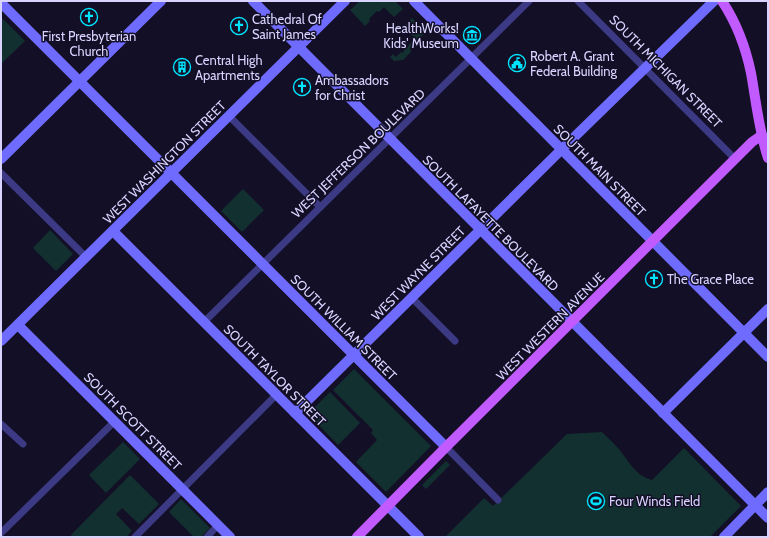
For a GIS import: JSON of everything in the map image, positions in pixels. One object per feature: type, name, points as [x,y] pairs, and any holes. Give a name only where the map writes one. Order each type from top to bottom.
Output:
[{"type":"main road","points":[[722,1],[736,28],[749,65],[768,158]]},
{"type":"main road","name":"WEST WESTERN AVENUE","points":[[357,537],[735,159],[762,134]]},
{"type":"street","points":[[1,158],[161,1]]},
{"type":"street","name":"SOUTH LAFAYETTE BOULEVARD","points":[[253,1],[768,518]]},
{"type":"street","name":"WEST WASHINGTON STREET","points":[[1,341],[345,1]]},
{"type":"street","name":"SOUTH MAIN STREET","points":[[414,1],[768,357]]},
{"type":"street","name":"WEST JEFFERSON BOULEVARD","points":[[204,322],[472,59],[529,1]]},
{"type":"street","name":"SOUTH MICHIGAN STREET","points":[[578,1],[735,159]]},
{"type":"street","name":"WEST WAYNE STREET","points":[[295,413],[714,1]]},
{"type":"street","name":"SOUTH WILLIAM STREET","points":[[1,3],[498,500]]},
{"type":"street","points":[[229,116],[320,207]]},
{"type":"street","points":[[1,173],[86,257]]},
{"type":"street","name":"SOUTH TAYLOR STREET","points":[[113,231],[419,537]]},
{"type":"street","points":[[412,298],[455,341]]},
{"type":"street","points":[[663,413],[768,309]]},
{"type":"street","name":"SOUTH SCOTT STREET","points":[[18,325],[230,537]]},
{"type":"street","points":[[135,537],[277,394]]},
{"type":"street","points":[[1,534],[114,421]]},
{"type":"street","points":[[1,424],[23,444]]},
{"type":"street","points":[[724,537],[768,492]]},
{"type":"street","points":[[206,537],[218,525]]},
{"type":"green space","points":[[360,1],[395,1],[403,9],[394,17],[384,7],[379,12],[377,11],[369,19],[370,21],[365,26],[350,10]]},
{"type":"green space","points":[[1,17],[25,41],[1,64]]},
{"type":"green space","points":[[412,18],[426,32],[410,48],[411,52],[403,60],[394,61],[390,57],[393,54],[396,57],[401,52],[402,53],[415,38],[403,27]]},
{"type":"green space","points":[[243,189],[264,210],[242,232],[221,211]]},
{"type":"green space","points":[[50,230],[73,254],[56,271],[33,248]]},
{"type":"green space","points":[[354,369],[431,446],[386,492],[356,462],[377,440],[371,433],[373,430],[333,390]]},
{"type":"green space","points":[[330,392],[360,423],[338,445],[308,414]]},
{"type":"green space","points":[[602,432],[618,448],[638,473],[652,480],[684,448],[741,506],[710,537],[445,537],[484,498],[493,506],[567,434]]},
{"type":"green space","points":[[123,442],[140,459],[106,493],[89,475]]},
{"type":"green space","points":[[446,461],[450,465],[426,489],[422,485]]},
{"type":"green space","points":[[130,475],[159,504],[139,524],[122,508],[116,514],[132,531],[126,537],[72,537],[71,535]]},
{"type":"green space","points":[[181,499],[210,528],[201,537],[194,537],[169,512]]},
{"type":"place","name":"First Presbyterian Church","points":[[89,17]]},
{"type":"place","name":"Cathedral Of Saint James","points":[[239,26]]},
{"type":"place","name":"HealthWorks! Kids' Museum","points":[[472,35]]},
{"type":"place","name":"Robert A. Grant Federal Building","points":[[517,63]]},
{"type":"place","name":"Central High Apartments","points":[[182,67]]},
{"type":"place","name":"Ambassadors for Christ","points":[[302,87]]},
{"type":"place","name":"The Grace Place","points":[[654,279]]},
{"type":"place","name":"Four Winds Field","points":[[596,501]]}]
